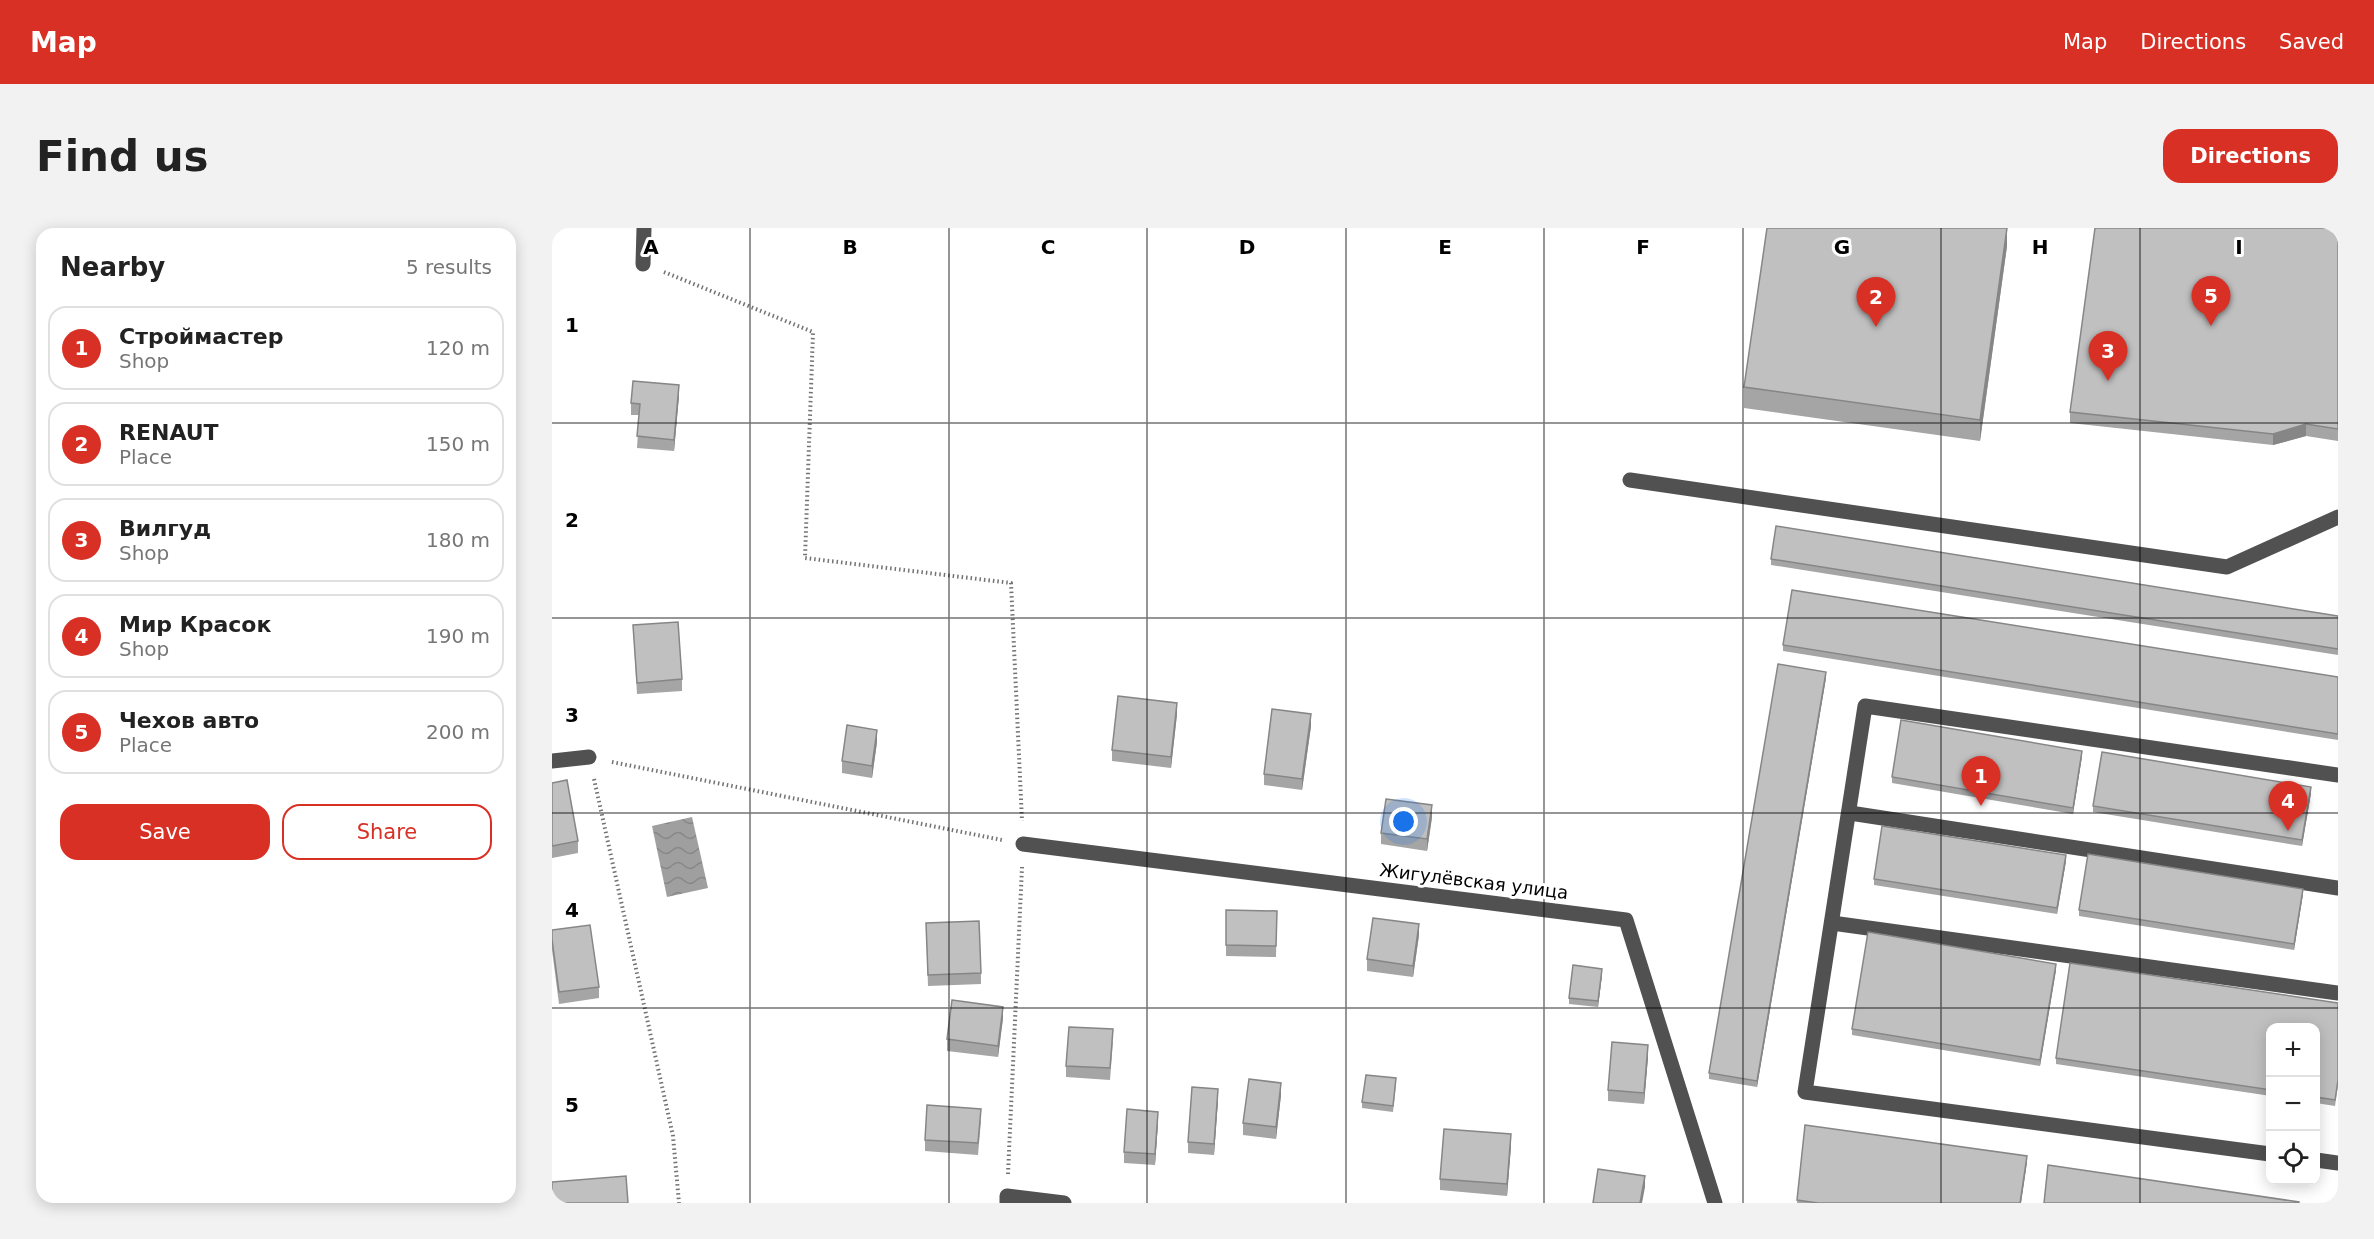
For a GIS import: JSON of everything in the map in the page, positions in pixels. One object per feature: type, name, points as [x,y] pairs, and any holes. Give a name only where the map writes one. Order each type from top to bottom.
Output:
[{"type":"street","points":[[643,264],[644,228]]},
{"type":"street","points":[[1630,480],[2227,567],[2338,517]]},
{"type":"street","points":[[2266,1153],[1805,1092],[1865,706],[2338,775]]},
{"type":"street","points":[[552,761],[589,757]]},
{"type":"street","points":[[1850,813],[2338,888]]},
{"type":"street","name":"Жигулёвская улица","points":[[1023,844],[1626,920],[1715,1203]]},
{"type":"street","points":[[1832,923],[2338,993]]},
{"type":"street","points":[[2320,1161],[2338,1163]]},
{"type":"street","points":[[1007,1199],[1064,1203]]},
{"type":"path","points":[[643,264],[813,332],[805,558],[1011,583],[1023,844],[1007,1199]]},
{"type":"path","points":[[679,1203],[673,1136],[589,757],[1023,844]]},
{"type":"water","points":[[692,817],[708,888],[667,897],[652,826]]},
{"type":"building","points":[[1767,228],[2007,228],[1980,420],[1744,387]]},
{"type":"building","points":[[2095,228],[2338,228],[2338,429],[2306,424],[2273,434],[2070,412]]},
{"type":"building","points":[[633,381],[679,385],[674,440],[637,436],[640,404],[631,403]]},
{"type":"building","points":[[1776,526],[2338,616],[2338,649],[1771,559]]},
{"type":"building","points":[[1792,590],[2338,677],[2338,734],[1783,645]]},
{"type":"building","points":[[678,622],[682,679],[637,683],[633,625]]},
{"type":"building","points":[[1778,664],[1826,672],[1757,1081],[1709,1073]]},
{"type":"building","points":[[1118,696],[1177,703],[1171,757],[1112,750]]},
{"type":"building","points":[[1272,709],[1311,714],[1302,779],[1264,774]]},
{"type":"building","points":[[1901,720],[2082,751],[2073,808],[1892,777]]},
{"type":"building","points":[[847,725],[877,730],[872,766],[842,761]]},
{"type":"building","points":[[2102,752],[2311,787],[2302,840],[2093,806]]},
{"type":"building","points":[[567,780],[578,841],[552,846],[552,783]]},
{"type":"building","points":[[1386,799],[1432,805],[1427,839],[1381,833]]},
{"type":"building","points":[[1882,826],[2066,855],[2057,908],[1874,879]]},
{"type":"building","points":[[2088,854],[2303,889],[2294,944],[2079,910]]},
{"type":"building","points":[[1226,910],[1277,911],[1276,946],[1226,945]]},
{"type":"building","points":[[1373,918],[1419,924],[1413,966],[1367,959]]},
{"type":"building","points":[[979,921],[981,973],[928,975],[926,923]]},
{"type":"building","points":[[590,925],[599,987],[559,992],[552,930]]},
{"type":"building","points":[[1868,932],[2056,964],[2040,1060],[1852,1029]]},
{"type":"building","points":[[2070,963],[2338,1003],[2338,1080],[2335,1100],[2320,1098],[2320,1023],[2266,1023],[2266,1089],[2056,1058]]},
{"type":"building","points":[[1573,965],[1602,969],[1598,1001],[1569,998]]},
{"type":"building","points":[[952,1000],[1003,1007],[998,1046],[947,1039]]},
{"type":"building","points":[[1069,1027],[1113,1029],[1110,1068],[1066,1066]]},
{"type":"building","points":[[1612,1042],[1648,1045],[1644,1093],[1608,1090]]},
{"type":"building","points":[[1366,1075],[1396,1078],[1393,1106],[1362,1102]]},
{"type":"building","points":[[1249,1079],[1281,1083],[1276,1127],[1243,1123]]},
{"type":"building","points":[[1192,1087],[1218,1089],[1214,1144],[1188,1142]]},
{"type":"building","points":[[927,1105],[981,1109],[978,1143],[925,1140]]},
{"type":"building","points":[[1127,1109],[1158,1112],[1155,1154],[1124,1152]]},
{"type":"building","points":[[1805,1125],[2027,1156],[2020,1203],[1818,1203],[1797,1200]]},
{"type":"building","points":[[1444,1129],[1511,1134],[1507,1184],[1440,1179]]},
{"type":"building","points":[[2048,1165],[2299,1202],[2299,1203],[2044,1203]]},
{"type":"building","points":[[1598,1169],[1645,1176],[1640,1203],[1593,1203]]},
{"type":"building","points":[[626,1176],[628,1203],[552,1203],[552,1182]]},
{"type":"place","name":"Чехов авто","points":[[2211,326]]},
{"type":"place","name":"RENAUT","points":[[1876,327]]},
{"type":"place","name":"Вилгуд","points":[[2108,381]]},
{"type":"place","name":"Строймастер","points":[[1981,806]]},
{"type":"place","name":"Мир Красок","points":[[2288,831]]}]
